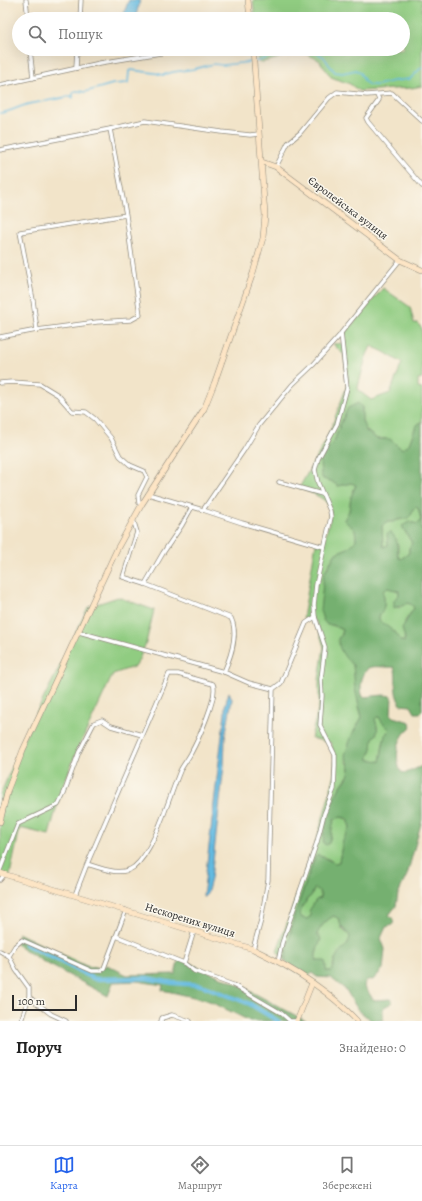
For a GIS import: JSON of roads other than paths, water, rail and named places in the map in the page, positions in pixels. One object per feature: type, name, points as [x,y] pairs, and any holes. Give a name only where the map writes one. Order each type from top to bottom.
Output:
[{"type":"main road","points":[[248,0],[249,12]]},
{"type":"main road","points":[[0,822],[8,789],[23,750],[117,549],[148,494],[204,409],[248,287],[263,238],[265,215],[254,56]]},
{"type":"main road","name":"Європейська вулиця","points":[[262,162],[276,167],[400,260],[422,270]]},
{"type":"main road","name":"Нескорених вулиця","points":[[3,874],[253,949],[278,962],[312,983],[337,1001],[357,1021]]},
{"type":"main road","points":[[296,1021],[312,983]]},
{"type":"street","points":[[26,0],[27,12]]},
{"type":"street","points":[[80,12],[81,0]]},
{"type":"street","points":[[31,56],[33,78]]},
{"type":"street","points":[[76,68],[77,56]]},
{"type":"street","points":[[0,85],[135,56]]},
{"type":"street","points":[[276,167],[288,142],[300,133],[329,98],[337,92],[377,95],[386,93],[392,94],[422,121]]},
{"type":"street","points":[[377,95],[379,100],[366,118],[422,186]]},
{"type":"street","points":[[0,150],[145,121],[222,132],[250,135],[259,134]]},
{"type":"street","points":[[0,337],[37,330],[97,322],[131,320],[140,315],[126,215],[110,129]]},
{"type":"street","points":[[37,330],[20,232],[126,215]]},
{"type":"street","points":[[203,510],[244,450],[259,425],[292,386],[341,333],[400,260]]},
{"type":"street","points":[[278,962],[282,943],[315,849],[324,814],[334,789],[335,755],[320,725],[322,696],[321,679],[325,647],[315,617],[314,605],[316,585],[331,517],[315,470],[318,459],[337,424],[347,388],[341,333]]},
{"type":"street","points":[[0,383],[12,382],[40,384],[58,395],[72,411],[86,412],[95,419],[111,438],[120,456],[130,466],[144,471],[147,477],[138,495],[139,503],[142,504]]},
{"type":"street","points":[[279,482],[322,494]]},
{"type":"street","points":[[148,494],[203,510],[242,524],[324,547]]},
{"type":"street","points":[[145,584],[192,507]]},
{"type":"street","points":[[133,519],[137,532],[123,577],[145,584],[231,618],[234,625],[234,641],[228,664],[224,672]]},
{"type":"street","points":[[273,689],[281,683],[306,623],[315,617]]},
{"type":"street","points":[[79,632],[224,672],[249,683],[273,689]]},
{"type":"street","points":[[75,895],[87,864],[169,674],[178,674],[213,684],[215,691],[204,726],[191,753],[181,769],[160,824],[148,849],[134,867],[126,872],[104,869],[87,864]]},
{"type":"street","points":[[253,949],[261,920],[268,880],[273,689]]},
{"type":"street","points":[[0,870],[18,824],[58,805],[64,794],[79,752],[94,722],[102,720],[111,726],[142,735]]},
{"type":"street","points":[[0,880],[3,874]]},
{"type":"street","points":[[9,956],[15,946],[22,940],[92,971],[101,971],[104,968],[126,910]]},
{"type":"street","points":[[184,964],[194,931]]},
{"type":"street","points":[[116,936],[184,964],[194,971],[233,985],[281,1013],[290,1021],[296,1021]]},
{"type":"street","points":[[0,951],[9,956],[16,970],[29,988],[29,997],[21,1021]]},
{"type":"street","points":[[29,997],[51,1014],[66,1021]]},
{"type":"street","points":[[161,1021],[162,1018],[172,1015],[190,1021]]},
{"type":"water","points":[[129,0],[140,0],[137,12],[125,12]]},
{"type":"water","points":[[229,692],[232,699],[225,737],[224,765],[211,879],[207,894],[203,897],[225,706]]},
{"type":"waterway","points":[[0,113],[30,104],[71,96],[73,98],[73,92],[77,91],[85,92],[113,84],[128,83],[129,71],[131,70],[163,75],[213,64],[223,65],[259,61],[270,56]]},
{"type":"waterway","points":[[322,56],[335,72],[342,73],[356,70],[369,85],[378,85],[410,79],[422,67]]},
{"type":"waterway","points":[[25,944],[95,979],[146,978],[173,983],[201,985],[250,1004],[278,1021]]}]
